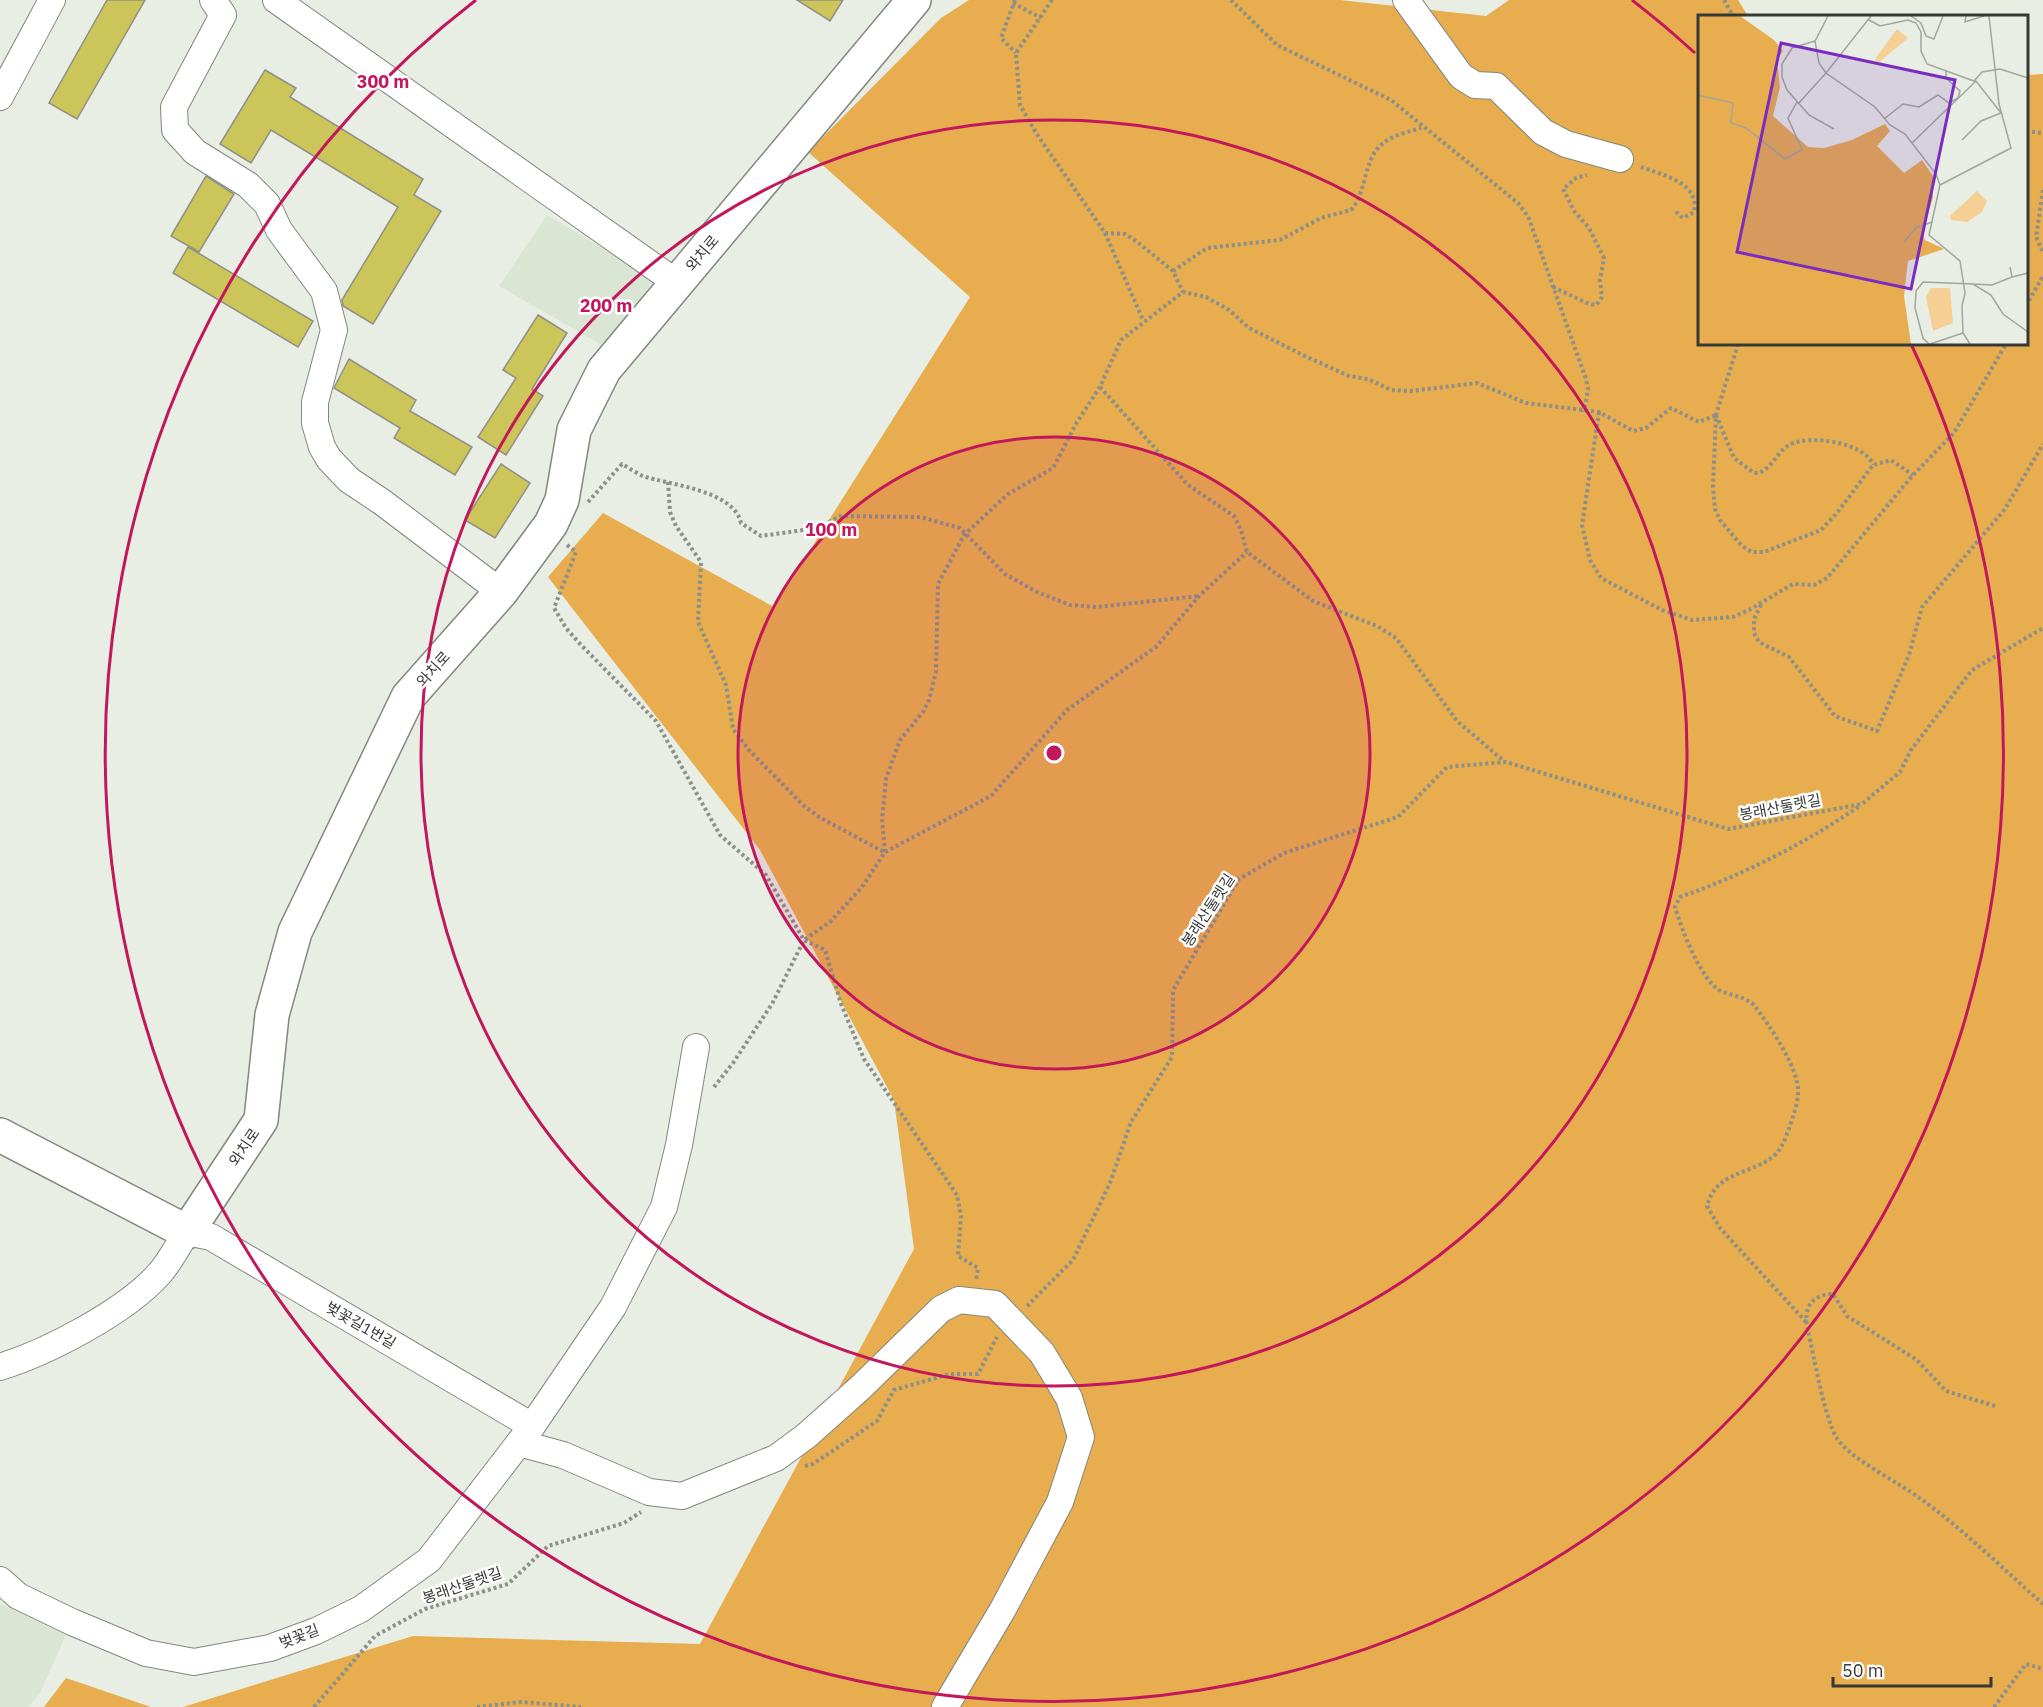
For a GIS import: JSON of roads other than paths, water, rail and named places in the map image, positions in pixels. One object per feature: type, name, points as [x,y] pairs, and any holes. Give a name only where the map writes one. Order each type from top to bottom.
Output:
[{"type":"main road","name":"와치로","points":[[187,1232],[261,1120],[272,1015],[296,932],[408,697],[501,592],[546,530],[562,500],[574,430],[604,370],[677,283],[891,15],[914,0]]},
{"type":"main road","points":[[0,1135],[187,1232]]},
{"type":"street","points":[[0,97],[52,0]]},
{"type":"street","points":[[276,0],[677,283]]},
{"type":"street","points":[[1406,0],[1461,76],[1474,85],[1496,86],[1518,109],[1550,136],[1566,144],[1620,159]]},
{"type":"street","points":[[222,5],[174,107],[175,130],[195,152],[248,185],[267,204],[279,230],[324,291],[334,330],[315,402],[315,423],[322,447],[349,480],[382,502],[501,592]]},
{"type":"street","name":"벚꽃길","points":[[0,1580],[18,1596],[44,1610],[146,1653],[194,1662],[270,1648],[315,1631],[361,1609],[429,1560],[526,1435],[613,1307],[664,1207],[684,1119],[696,1047]]},
{"type":"street","points":[[0,1367],[27,1359],[105,1318],[159,1274],[187,1232]]},
{"type":"street","name":"벚꽃길1번길","points":[[187,1232],[211,1237],[526,1435],[562,1455],[650,1492],[682,1496],[776,1458],[806,1436],[861,1387],[941,1309],[959,1300],[995,1304],[1048,1362],[1069,1398],[1081,1437],[1060,1502],[1003,1609],[945,1707]]}]
